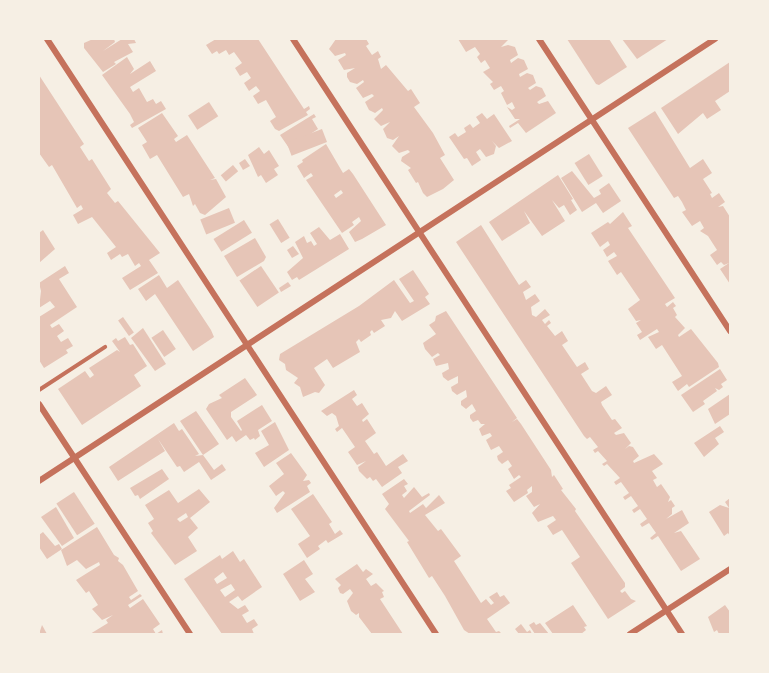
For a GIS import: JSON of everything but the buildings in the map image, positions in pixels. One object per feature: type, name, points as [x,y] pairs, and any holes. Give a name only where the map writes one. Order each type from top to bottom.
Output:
[{"type":"street","points":[[47,39],[436,634]]},
{"type":"street","points":[[293,39],[682,634]]},
{"type":"street","points":[[539,39],[730,331]]},
{"type":"street","points":[[39,481],[715,39]]},
{"type":"street","points":[[39,404],[190,634]]},
{"type":"street","points":[[630,634],[730,569]]},
{"type":"lane","points":[[39,390],[105,346]]}]
